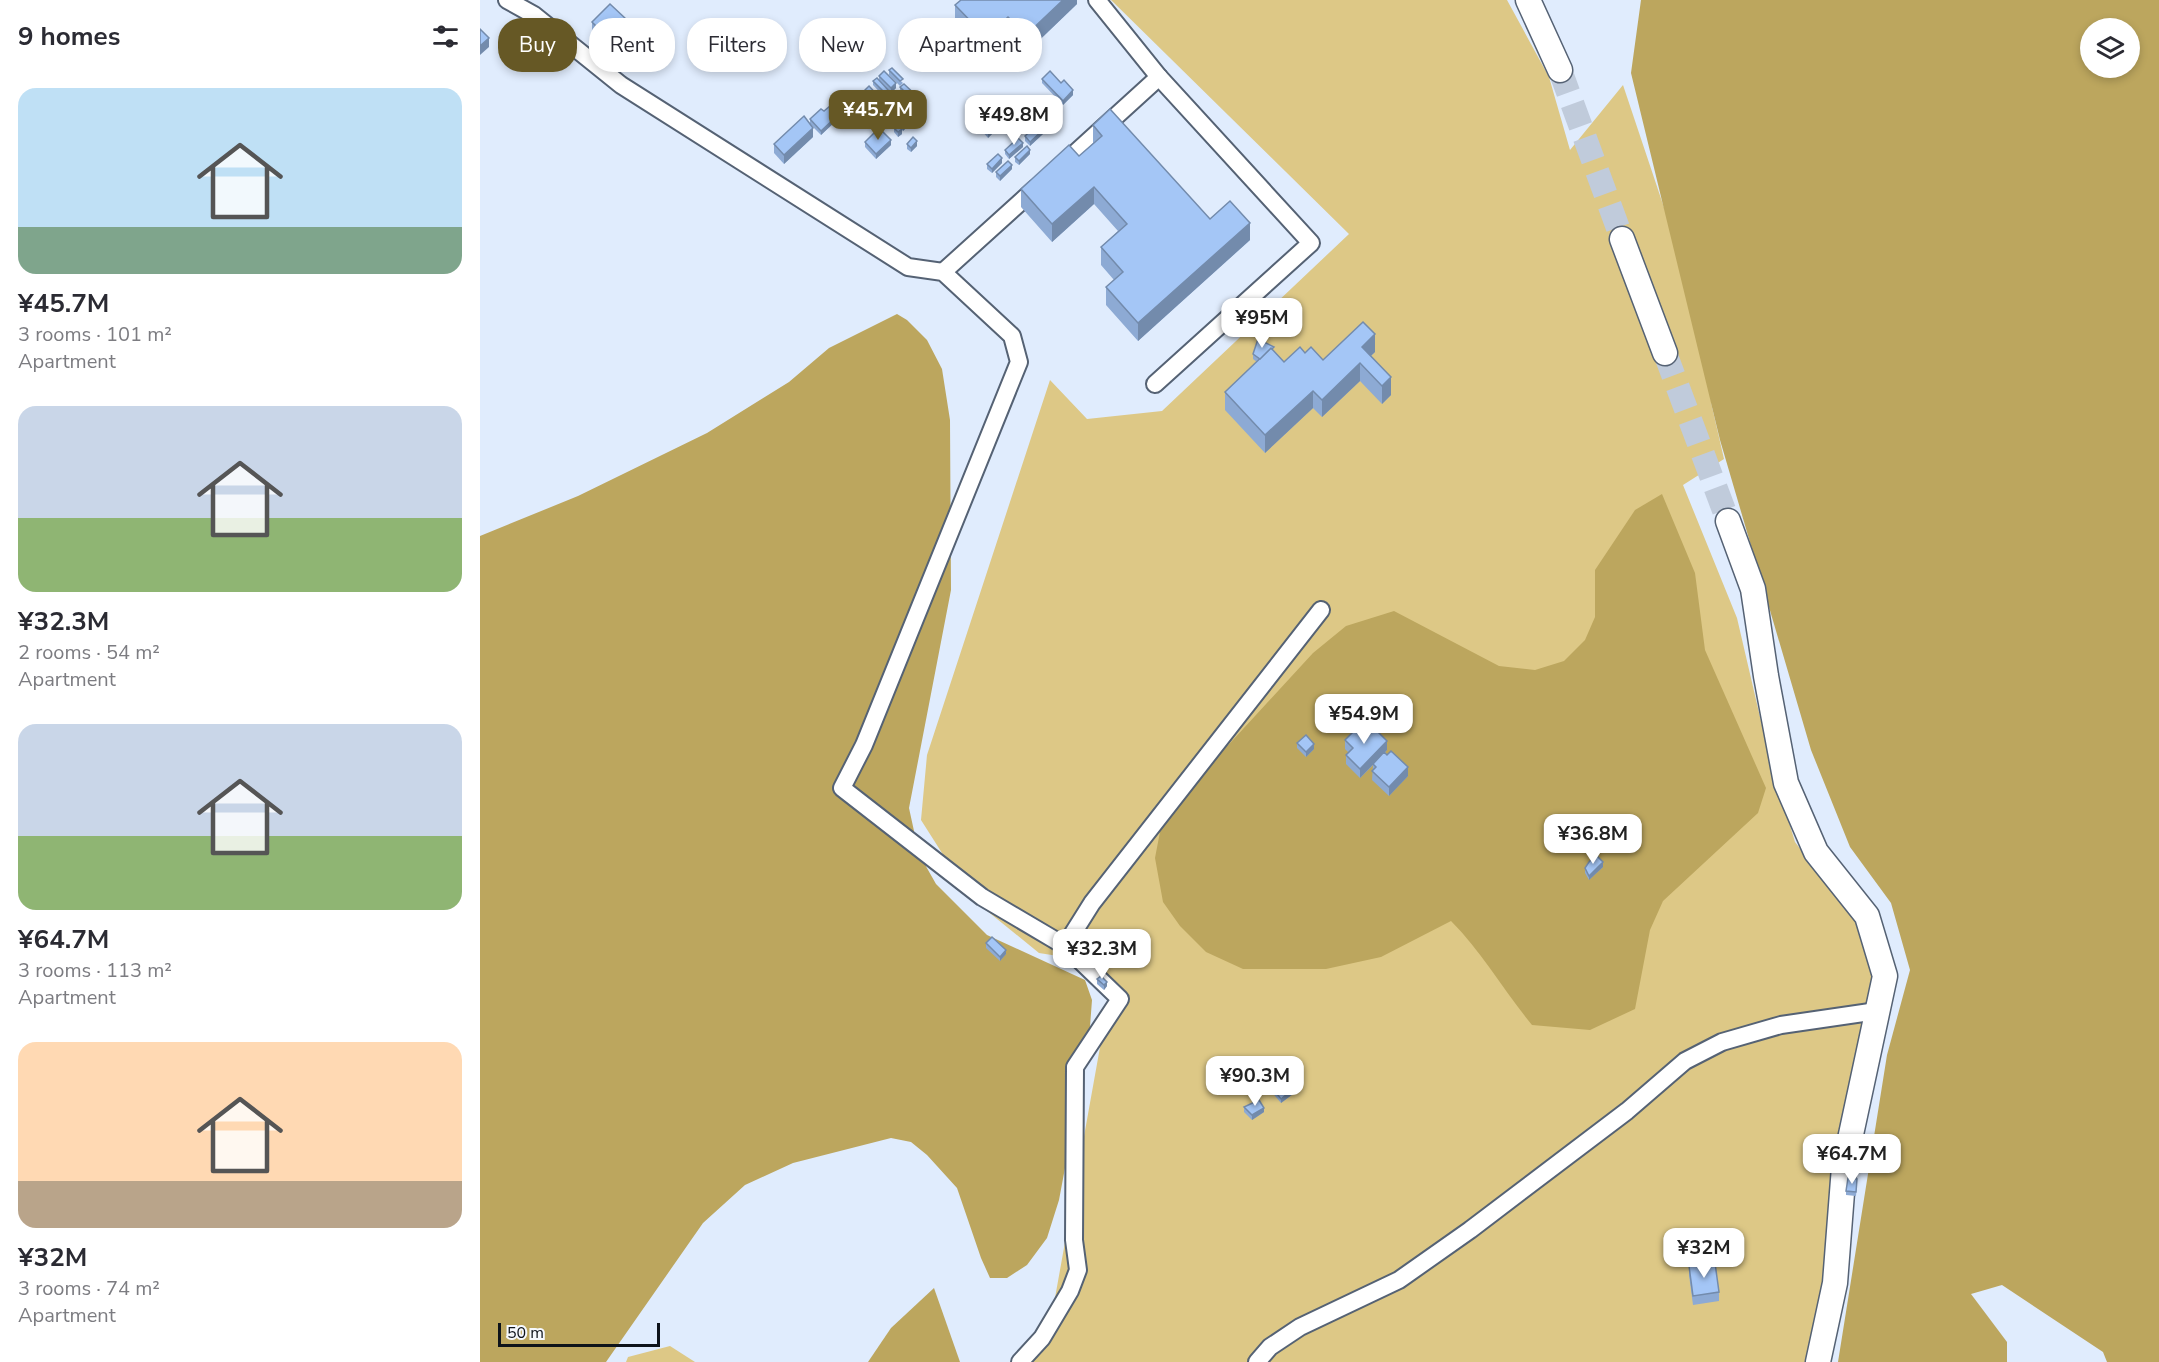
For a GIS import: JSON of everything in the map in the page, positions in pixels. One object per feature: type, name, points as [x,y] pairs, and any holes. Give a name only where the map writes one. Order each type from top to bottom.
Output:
[{"type":"street","points":[[507,0],[534,15],[621,85],[908,267],[943,272],[1012,336],[1019,362],[864,745],[842,788],[981,897],[1065,946],[1120,999],[1075,1067],[1074,1240],[1077,1270],[1070,1291],[1042,1338],[1020,1362]]},
{"type":"street","points":[[1096,0],[1160,77],[1311,243],[1155,384]]},
{"type":"street","points":[[1528,0],[1560,70]]},
{"type":"street","points":[[943,272],[1160,77]]},
{"type":"street","points":[[1622,239],[1665,353]]},
{"type":"street","points":[[1728,521],[1753,589],[1786,783],[1816,852],[1867,916],[1885,976],[1844,1167],[1835,1283],[1818,1362]]},
{"type":"street","points":[[1065,946],[1092,903],[1321,610]]},
{"type":"street","points":[[1257,1362],[1270,1347],[1300,1327],[1399,1280],[1628,1111],[1685,1062],[1722,1042],[1781,1026],[1877,1011]]},
{"type":"shaded area","points":[[1111,0],[1507,0],[1549,77],[1570,150],[1623,85],[1695,300],[1712,407],[1724,459],[1683,485],[1737,618],[1770,760],[1795,842],[1857,924],[1872,973],[1861,1144],[1812,1362],[1025,1362],[1053,1309],[1111,986],[1077,959],[1039,953],[970,897],[921,820],[927,755],[1050,380],[1087,419],[1162,411],[1349,234]]},
{"type":"shaded area","points":[[1641,0],[2159,0],[2159,1362],[2107,1362],[2103,1352],[2002,1285],[1971,1294],[2007,1342],[2007,1362],[1838,1362],[1887,1055],[1910,970],[1891,903],[1850,847],[1811,750],[1720,440],[1631,73]]},
{"type":"shaded area","points":[[897,314],[907,320],[927,340],[942,369],[950,420],[951,590],[909,808],[919,854],[936,884],[987,935],[1085,980],[1092,1000],[1089,1040],[1059,1200],[1047,1238],[1027,1265],[1007,1278],[990,1278],[957,1188],[927,1155],[911,1142],[891,1138],[793,1163],[745,1185],[703,1223],[606,1362],[480,1362],[480,536],[578,496],[707,433],[789,382],[829,348]]},
{"type":"shaded area","points":[[1662,494],[1695,573],[1705,650],[1766,788],[1758,813],[1663,901],[1650,930],[1635,1009],[1590,1030],[1532,1025],[1473,946],[1451,921],[1381,957],[1326,969],[1243,969],[1206,952],[1180,926],[1163,902],[1155,858],[1163,816],[1313,653],[1346,626],[1394,611],[1499,666],[1535,670],[1564,661],[1585,640],[1595,617],[1595,570],[1635,510]]},
{"type":"shaded area","points":[[934,1288],[960,1362],[868,1362],[891,1328]]},
{"type":"shaded area","points":[[670,1346],[695,1362],[626,1362],[628,1357]]},
{"type":"building","points":[[961,0],[1063,0],[1042,20],[1042,18],[1008,17],[968,18],[955,5]]},
{"type":"building","points":[[610,4],[625,18],[596,18]]},
{"type":"building","points":[[480,29],[489,38],[480,46]]},
{"type":"building","points":[[892,68],[903,79],[900,81],[889,70]]},
{"type":"building","points":[[1050,71],[1061,83],[1064,80],[1073,90],[1063,101],[1042,79]]},
{"type":"building","points":[[885,72],[896,83],[891,88],[879,76]]},
{"type":"building","points":[[877,78],[889,91],[886,94],[873,81]]},
{"type":"building","points":[[904,84],[919,98],[915,102],[900,87]]},
{"type":"building","points":[[869,86],[882,100],[878,104],[865,90]]},
{"type":"building","points":[[891,95],[906,109],[902,113],[887,99]]},
{"type":"building","points":[[830,106],[838,115],[821,131],[810,119],[821,109],[824,111]]},
{"type":"building","points":[[1003,106],[1010,112],[988,133],[982,127]]},
{"type":"building","points":[[1110,109],[1210,219],[1230,201],[1250,223],[1138,323],[1106,287],[1123,272],[1101,247],[1127,224],[1094,187],[1052,224],[1021,189],[1069,145],[1079,156],[1102,136],[1093,125]]},
{"type":"building","points":[[888,114],[895,121],[892,124],[885,117]]},
{"type":"building","points":[[907,114],[911,118],[903,126],[899,122]]},
{"type":"building","points":[[804,116],[813,128],[784,155],[774,144]]},
{"type":"building","points":[[1039,123],[1044,129],[1030,142],[1025,136]]},
{"type":"building","points":[[898,125],[902,129],[898,132],[894,128]]},
{"type":"building","points":[[879,128],[891,140],[876,154],[865,142]]},
{"type":"building","points":[[913,137],[917,141],[911,148],[907,144]]},
{"type":"building","points":[[1018,138],[1023,143],[1009,155],[1005,150]]},
{"type":"building","points":[[1027,146],[1030,150],[1019,161],[1015,157]]},
{"type":"building","points":[[998,154],[1002,158],[992,169],[987,164]]},
{"type":"building","points":[[1008,161],[1012,165],[1000,176],[996,172]]},
{"type":"building","points":[[1363,322],[1375,334],[1362,347],[1391,377],[1382,386],[1360,363],[1322,400],[1313,391],[1265,435],[1225,392],[1271,348],[1284,362],[1300,347],[1305,353],[1311,347],[1323,360]]},
{"type":"building","points":[[1258,339],[1274,347],[1260,359],[1253,354]]},
{"type":"building","points":[[1359,726],[1366,732],[1372,726],[1387,741],[1360,769],[1346,755],[1353,748],[1345,740]]},
{"type":"building","points":[[1306,735],[1314,744],[1306,752],[1297,743]]},
{"type":"building","points":[[1391,751],[1408,767],[1389,787],[1372,771],[1376,767],[1373,764],[1384,752],[1387,755]]},
{"type":"building","points":[[1596,855],[1603,862],[1589,876],[1585,868]]},
{"type":"building","points":[[992,937],[1006,950],[1000,957],[986,943]]},
{"type":"building","points":[[1101,976],[1107,982],[1104,985],[1097,979]]},
{"type":"building","points":[[1280,1075],[1293,1089],[1281,1099],[1270,1085]]},
{"type":"building","points":[[1259,1100],[1264,1108],[1252,1115],[1244,1107]]},
{"type":"building","points":[[1848,1178],[1857,1179],[1856,1192],[1846,1191]]},
{"type":"building","points":[[1715,1263],[1719,1292],[1693,1296],[1689,1266]]},
{"type":"tunnel","points":[[1560,70],[1622,239]]},
{"type":"tunnel","points":[[1665,353],[1728,521]]}]
